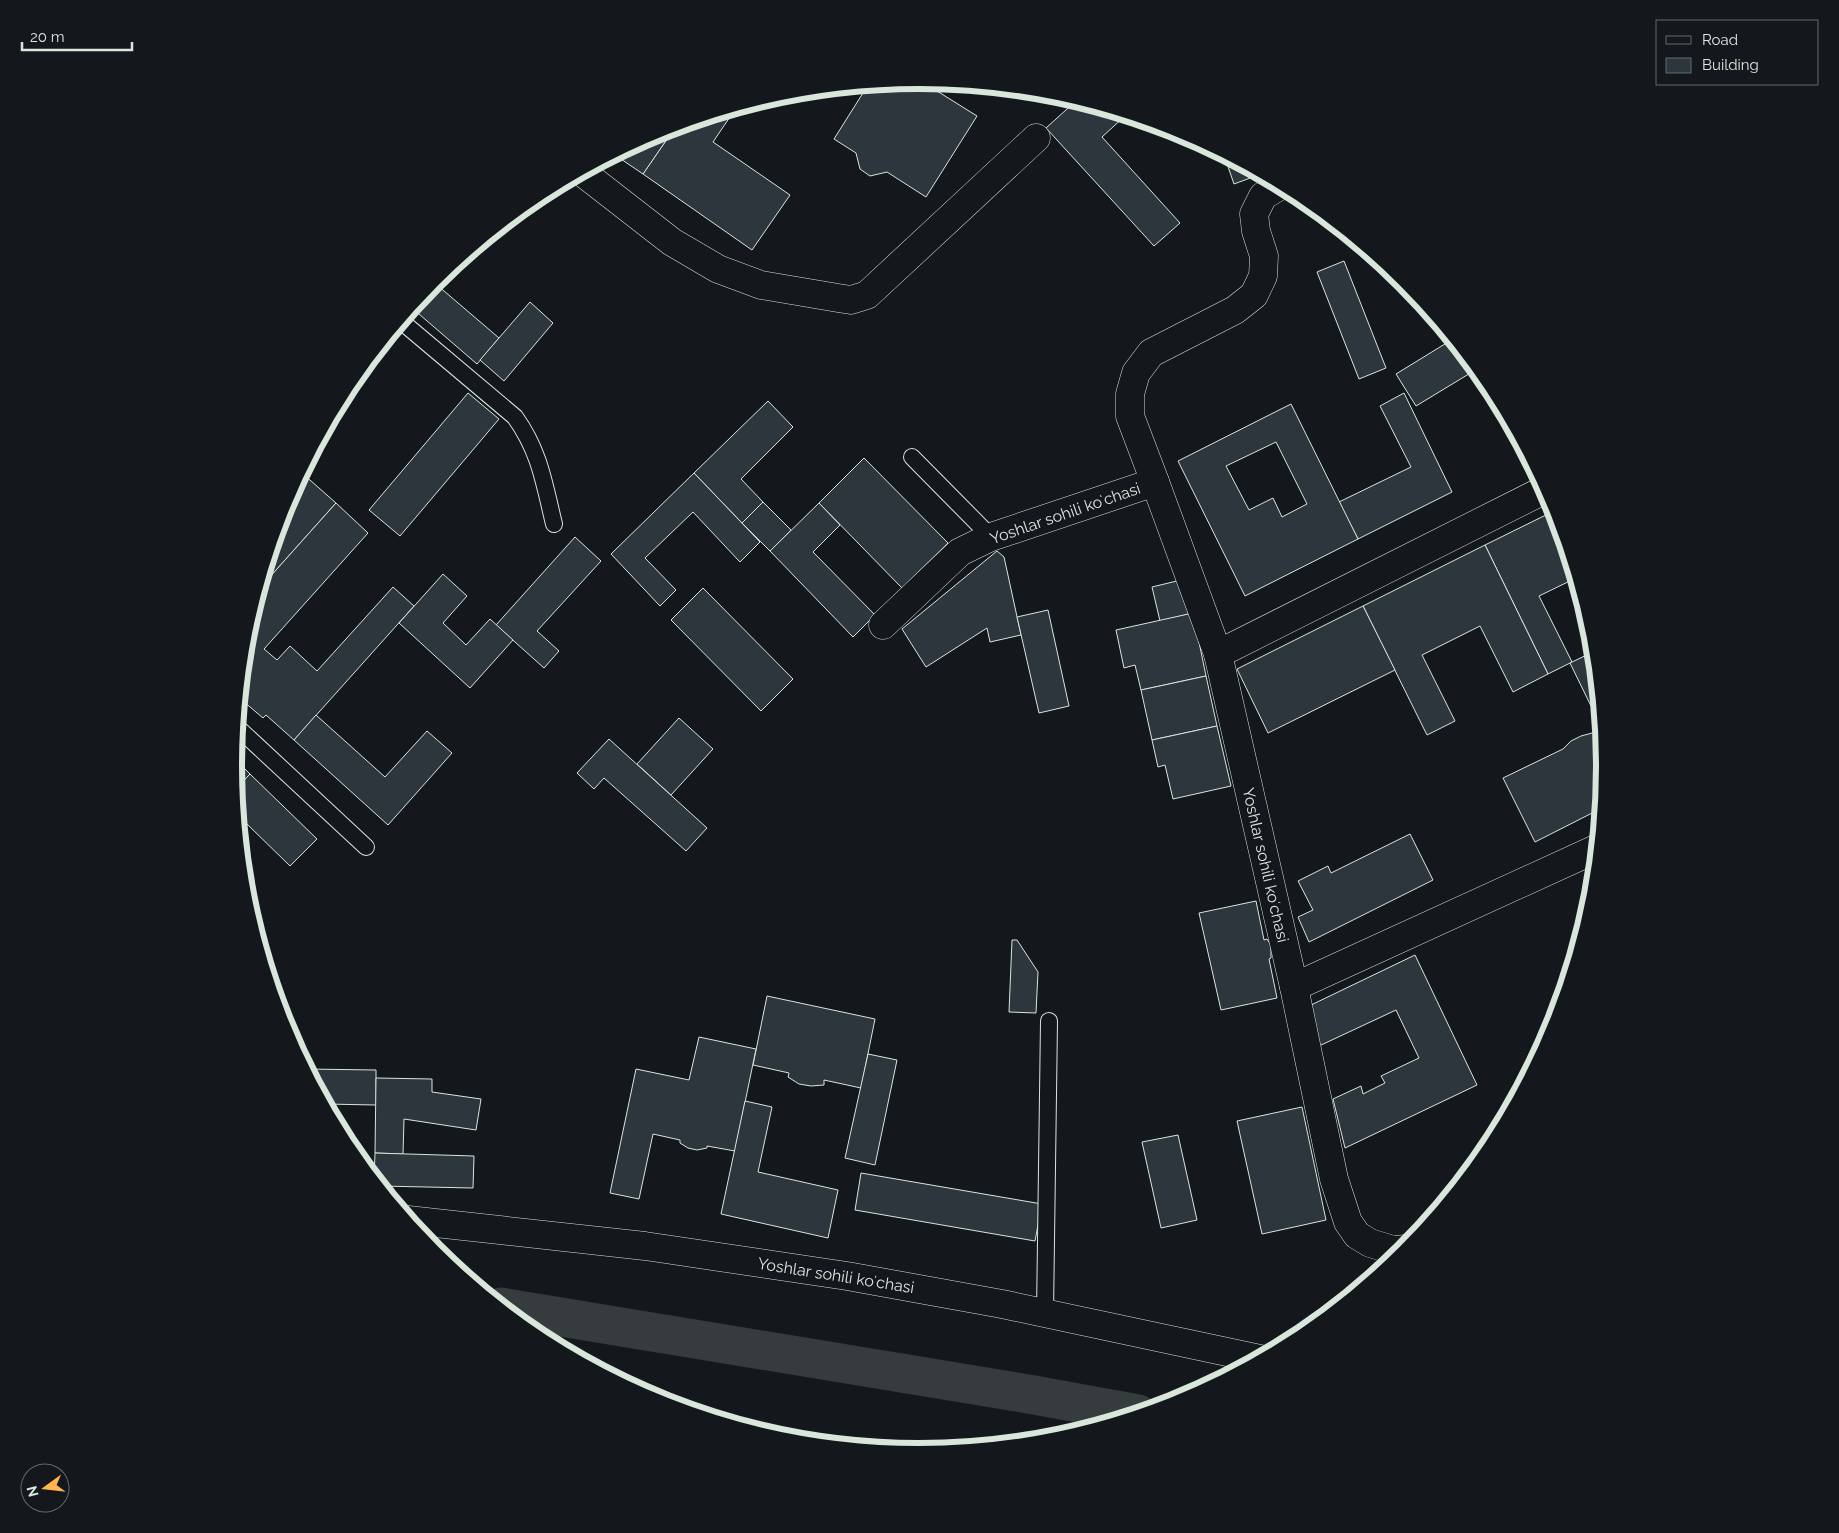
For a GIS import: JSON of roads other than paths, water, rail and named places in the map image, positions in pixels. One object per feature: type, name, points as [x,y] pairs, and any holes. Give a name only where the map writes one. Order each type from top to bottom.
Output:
[{"type":"street","points":[[588,176],[672,242],[718,269],[761,284],[851,300],[867,295],[1036,138]]},
{"type":"street","points":[[1155,482],[1130,416],[1130,394],[1136,373],[1151,353],[1235,310],[1254,295],[1264,276],[1264,256],[1256,232],[1254,214],[1263,196],[1274,189]]},
{"type":"street","name":"Yoshlar sohili koʻchasi","points":[[883,625],[960,552],[991,537],[1155,482],[1218,654],[1294,987],[1334,1180],[1348,1222],[1357,1235],[1370,1243],[1395,1250]]},
{"type":"street","points":[[1218,654],[1539,492]]},
{"type":"street","points":[[1294,987],[1591,851]]},
{"type":"street","name":"Yoshlar sohili koʻchasi","points":[[417,1221],[645,1246],[809,1270],[1002,1304],[1251,1357]]},
{"type":"lane","points":[[406,325],[515,417],[527,434],[538,456],[554,524]]},
{"type":"lane","points":[[912,457],[991,537]]},
{"type":"lane","points":[[243,732],[366,847]]},
{"type":"lane","points":[[1046,1314],[1049,1021]]},
{"type":"waterway","points":[[514,1309],[1125,1412]]}]
